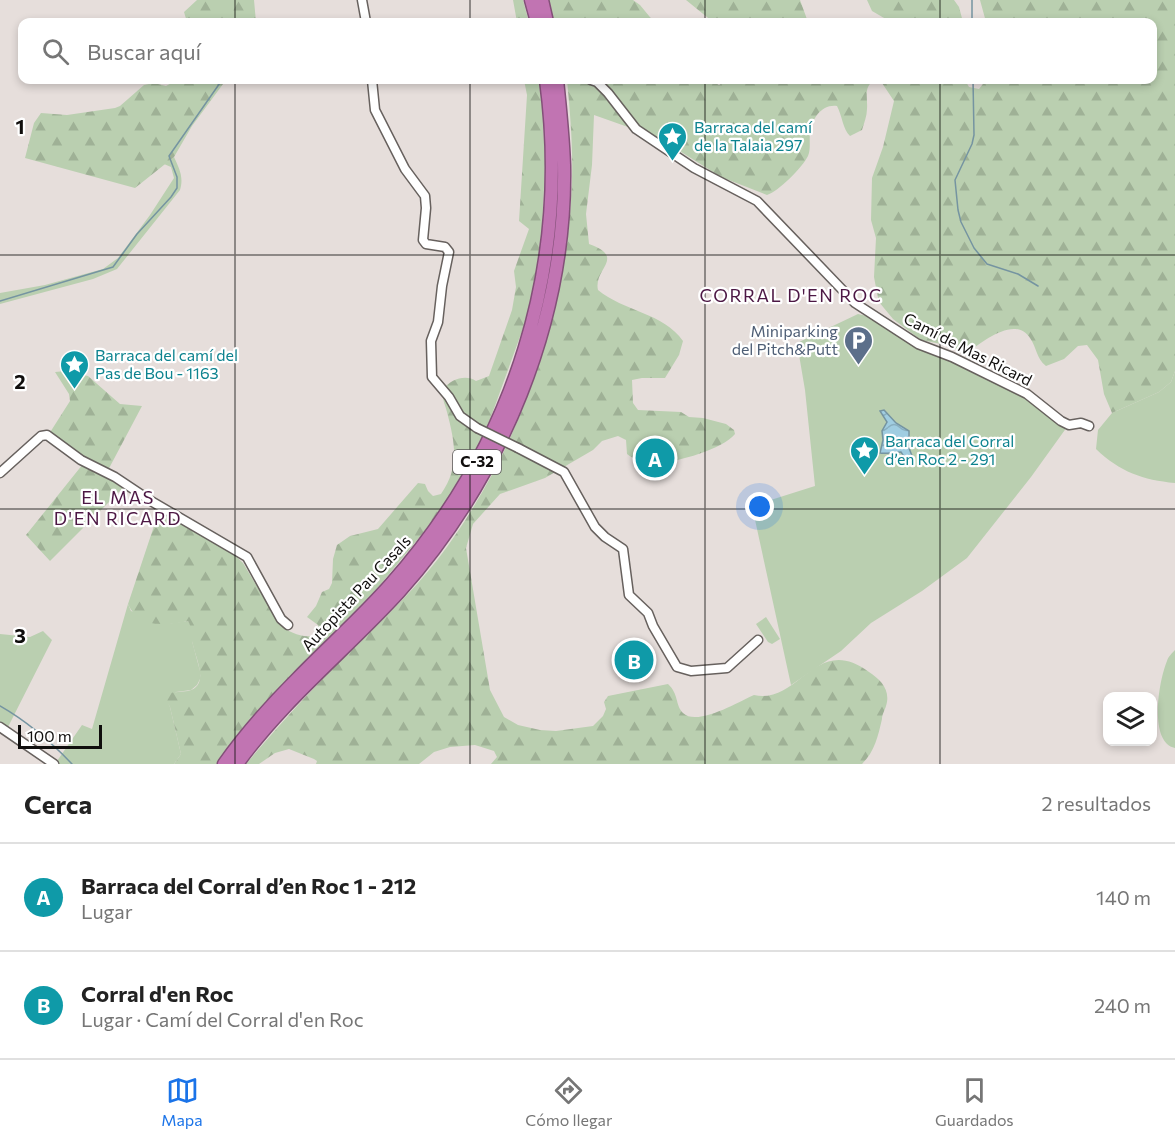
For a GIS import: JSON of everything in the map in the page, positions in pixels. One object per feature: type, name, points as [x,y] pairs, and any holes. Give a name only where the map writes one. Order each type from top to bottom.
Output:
[{"type":"highway","points":[[531,0],[536,18]]},
{"type":"highway","points":[[542,0],[546,18]]},
{"type":"highway","name":"Autopista Pau Casals","points":[[224,764],[257,722],[297,678],[360,617],[416,555],[452,506],[484,450],[508,397],[526,347],[542,280],[552,185],[550,112],[546,84]]},
{"type":"highway","name":"Autopista Pau Casals","points":[[237,764],[262,732],[371,621],[422,565],[475,489],[498,444],[515,407],[536,350],[558,251],[564,167],[557,84]]},
{"type":"street","points":[[362,0],[365,18]]},
{"type":"street","points":[[372,84],[375,110],[405,169],[425,196],[423,240],[426,244],[445,247],[449,252],[438,322],[431,341],[432,377],[449,397],[460,416],[477,428],[564,472],[595,527],[623,549],[629,595],[648,613],[677,667],[691,671],[727,668],[758,640]]},
{"type":"street","name":"Camí de Mas Ricard","points":[[599,84],[636,129],[693,168],[757,201],[855,303],[918,344],[952,357],[1027,394],[1069,425],[1082,423],[1089,426]]},
{"type":"street","points":[[0,473],[41,436],[47,435],[81,460],[115,477],[151,501],[247,557],[281,618],[288,625]]},
{"type":"street","points":[[0,727],[54,764]]},
{"type":"green space","points":[[197,0],[254,0],[256,18],[186,18],[184,12]]},
{"type":"green space","points":[[513,0],[523,0],[528,18],[516,18]]},
{"type":"green space","points":[[548,0],[633,0],[651,18],[552,18]]},
{"type":"green space","points":[[686,0],[800,0],[807,18],[708,18]]},
{"type":"green space","points":[[867,0],[954,0],[962,18],[884,18],[872,11]]},
{"type":"green space","points":[[980,0],[1175,0],[1175,371],[1171,382],[1159,392],[1112,413],[1104,394],[1098,360],[1087,345],[1078,346],[1064,359],[1046,366],[1040,360],[1030,338],[1024,332],[1016,329],[998,333],[967,353],[921,340],[893,319],[879,302],[874,277],[876,238],[871,220],[872,178],[883,147],[894,101],[883,84],[967,84],[969,87],[979,89],[983,84],[1157,84],[1157,18],[985,18]]},
{"type":"green space","points":[[170,84],[223,84],[192,126],[174,157],[135,188],[25,158],[34,123],[41,113],[67,115],[115,108],[144,85],[166,86]]},
{"type":"green space","points":[[525,84],[541,84],[545,164],[542,235],[530,309],[488,425],[458,488],[376,590],[257,712],[218,764],[174,764],[181,754],[170,707],[166,700],[168,693],[195,688],[200,678],[190,627],[188,621],[162,624],[146,621],[138,617],[128,604],[159,511],[226,547],[243,563],[280,625],[295,634],[306,636],[321,632],[318,625],[307,617],[316,606],[322,592],[329,589],[332,583],[333,559],[337,545],[350,536],[378,529],[418,483],[425,484],[433,496],[441,494],[451,474],[454,454],[443,389],[459,379],[468,378],[476,381],[489,376],[512,310],[516,287],[514,271],[529,229],[519,221],[527,95]]},
{"type":"green space","points":[[567,84],[870,84],[867,90],[867,112],[862,130],[850,136],[837,106],[822,110],[815,117],[811,127],[808,156],[805,161],[784,184],[767,195],[721,177],[659,138],[594,115],[592,165],[586,214],[589,244],[606,254],[607,259],[598,282],[598,290],[619,303],[665,324],[683,341],[679,355],[665,378],[632,380],[633,403],[638,410],[681,412],[689,417],[726,424],[734,430],[735,434],[721,445],[699,454],[655,463],[638,460],[627,454],[626,440],[618,436],[602,441],[593,450],[545,478],[500,494],[473,524],[466,548],[490,690],[504,717],[518,725],[556,731],[593,726],[603,716],[606,709],[604,702],[608,696],[668,684],[683,713],[698,717],[718,712],[754,695],[770,695],[784,690],[821,664],[835,660],[851,662],[873,675],[886,690],[886,706],[873,749],[862,764],[491,764],[497,757],[494,751],[475,745],[450,747],[434,752],[419,764],[316,764],[317,761],[314,759],[289,749],[275,753],[259,764],[246,764],[308,694],[428,572],[467,518],[493,474],[534,379],[561,280],[572,179]]},
{"type":"green space","points":[[174,157],[181,177],[180,190],[117,269],[93,279],[0,304],[0,293],[45,285],[103,269],[118,258],[174,178],[171,167],[164,164]]},
{"type":"green space","points":[[871,312],[921,348],[1033,399],[1067,427],[967,558],[922,591],[871,623],[841,651],[791,685],[752,506],[815,486],[805,390],[797,343],[858,314],[867,316]]},
{"type":"green space","points":[[66,371],[88,376],[120,404],[142,406],[106,474],[124,487],[50,561],[26,535],[87,459],[49,434],[70,401],[69,394],[55,372]]},
{"type":"green space","points":[[1175,371],[1175,483],[1133,474],[1114,464],[1096,449],[1098,430],[1112,413],[1159,392],[1171,382]]},
{"type":"green space","points":[[128,604],[131,611],[166,624],[188,621],[192,627],[192,641],[200,679],[191,690],[176,692],[167,700],[181,754],[174,764],[50,764],[0,729],[0,634],[30,637],[43,631],[52,640],[8,727],[57,761],[82,725],[92,729]]},
{"type":"green space","points":[[766,617],[780,639],[772,644],[768,642],[756,624]]},
{"type":"green space","points":[[1175,650],[1175,748],[1161,735],[1158,709],[1164,670],[1168,658]]},
{"type":"water","points":[[884,410],[896,423],[909,431],[909,448],[914,461],[911,463],[901,452],[880,453],[883,440],[882,431],[887,422],[880,411]]},
{"type":"waterway","points":[[972,0],[972,18]]},
{"type":"waterway","points":[[0,301],[113,267],[137,234],[177,188],[177,177],[169,156],[219,84]]},
{"type":"waterway","points":[[973,84],[974,135],[955,180],[961,222],[974,248],[987,264],[1018,274],[1038,286]]},
{"type":"waterway","points":[[0,706],[38,732],[72,764]]},
{"type":"place","name":"Barraca del camí de la Talaia 297","points":[[673,162]]},
{"type":"place","name":"Miniparking del Pitch&Putt","points":[[859,366]]},
{"type":"place","name":"Barraca del camí del Pas de Bou - 1163","points":[[74,390]]},
{"type":"place","name":"Barraca del Corral d’en Roc 1 - 212","points":[[655,458]]},
{"type":"place","name":"Barraca del Corral d’en Roc 2 - 291","points":[[864,476]]},
{"type":"place","name":"Corral d'en Roc","points":[[634,660]]},
{"type":"district","name":"CORRAL D'EN ROC","points":[[791,296]]},
{"type":"district","name":"EL MAS D'EN RICARD","points":[[118,508]]}]
